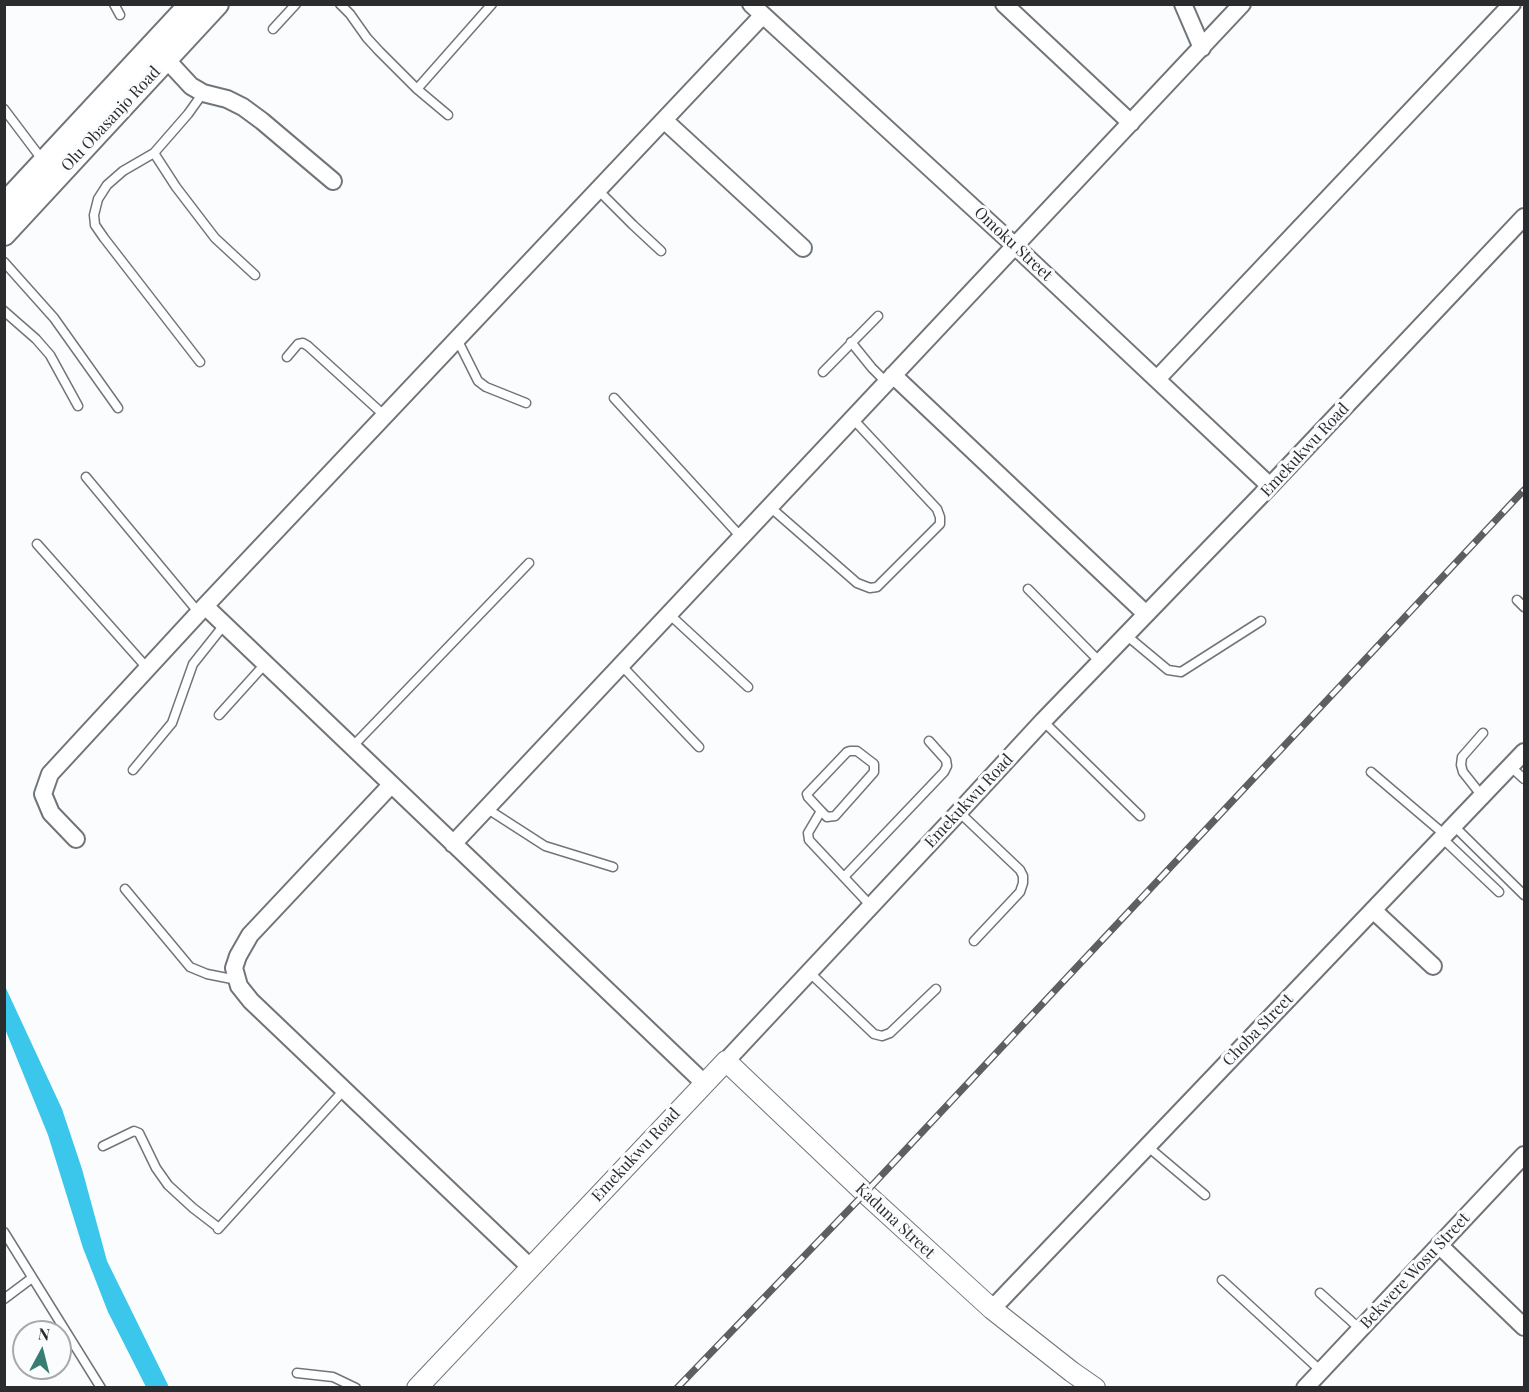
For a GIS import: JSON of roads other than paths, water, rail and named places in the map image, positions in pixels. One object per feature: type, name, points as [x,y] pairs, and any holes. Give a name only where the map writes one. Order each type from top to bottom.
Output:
[{"type":"main road","name":"Olu Obasanjo Road","points":[[4,205],[191,4]]},
{"type":"main road","name":"Olu Obasanjo Road","points":[[4,234],[218,4]]},
{"type":"street","points":[[1004,4],[1131,123]]},
{"type":"street","points":[[1183,4],[1202,48]]},
{"type":"street","points":[[453,844],[1242,4]]},
{"type":"street","points":[[1157,379],[1512,4]]},
{"type":"street","points":[[76,839],[51,813],[43,794],[50,774],[664,120],[757,10]]},
{"type":"street","name":"Omoku Street","points":[[757,10],[1015,246],[1270,486]]},
{"type":"street","points":[[166,59],[191,86],[203,93],[227,99],[243,107],[333,181]]},
{"type":"street","points":[[664,120],[803,248]]},
{"type":"street","name":"Emekukwu Road","points":[[417,1388],[726,1061],[1042,721],[1270,486],[1524,217]]},
{"type":"street","points":[[890,379],[1146,614]]},
{"type":"street","points":[[202,610],[224,625],[266,664],[704,1083]]},
{"type":"street","name":"Choba Street","points":[[992,1309],[1524,752]]},
{"type":"street","points":[[392,785],[250,935],[234,968],[237,980],[251,1001],[530,1267]]},
{"type":"street","points":[[1373,910],[1433,966]]},
{"type":"street","name":"Kaduna Street","points":[[726,1061],[992,1309],[1077,1380],[1095,1388]]},
{"type":"street","name":"Bekwere Wosu Street","points":[[1305,1388],[1524,1155]]},
{"type":"street","points":[[1439,1245],[1524,1327]]},
{"type":"lane","points":[[114,4],[120,15]]},
{"type":"lane","points":[[273,29],[296,4]]},
{"type":"lane","points":[[340,4],[373,45],[417,89],[448,115]]},
{"type":"lane","points":[[417,89],[492,4]]},
{"type":"lane","points":[[200,362],[95,225],[94,215],[98,199],[107,185],[123,171],[154,153],[203,93]]},
{"type":"lane","points":[[4,109],[44,162]]},
{"type":"lane","points":[[154,153],[215,238],[255,275]]},
{"type":"lane","points":[[598,190],[661,251]]},
{"type":"lane","points":[[4,261],[54,318],[118,408]]},
{"type":"lane","points":[[4,311],[36,339],[50,355],[78,406]]},
{"type":"lane","points":[[823,372],[878,316]]},
{"type":"lane","points":[[457,339],[478,381],[486,387],[526,403]]},
{"type":"lane","points":[[851,342],[872,368],[890,379]]},
{"type":"lane","points":[[286,357],[298,344],[303,343],[385,416]]},
{"type":"lane","points":[[615,398],[741,537]]},
{"type":"lane","points":[[770,507],[857,583],[870,588],[877,587],[940,524],[937,509],[853,419]]},
{"type":"lane","points":[[86,477],[202,610]]},
{"type":"lane","points":[[37,544],[148,669]]},
{"type":"lane","points":[[352,747],[529,563]]},
{"type":"lane","points":[[1028,589],[1100,663]]},
{"type":"lane","points":[[1517,600],[1524,607]]},
{"type":"lane","points":[[669,614],[748,687]]},
{"type":"lane","points":[[1126,635],[1168,670],[1180,672],[1261,621]]},
{"type":"lane","points":[[133,770],[172,723],[193,664],[224,625]]},
{"type":"lane","points":[[219,715],[266,664]]},
{"type":"lane","points":[[621,665],[699,747]]},
{"type":"lane","points":[[1042,721],[1140,816]]},
{"type":"lane","points":[[1482,796],[1463,772],[1461,765],[1462,757],[1484,733]]},
{"type":"lane","points":[[844,877],[944,772],[947,766],[946,760],[929,741]]},
{"type":"lane","points":[[857,751],[874,764],[874,772],[835,816],[827,817],[821,811],[807,794],[847,752],[857,751]]},
{"type":"lane","points":[[1510,766],[1524,779]]},
{"type":"lane","points":[[1371,772],[1524,895]]},
{"type":"lane","points":[[486,808],[545,846],[613,867]]},
{"type":"lane","points":[[821,811],[808,833],[809,840],[871,906]]},
{"type":"lane","points":[[959,812],[1020,870],[1023,876],[1020,892],[974,941]]},
{"type":"lane","points":[[1447,833],[1499,892]]},
{"type":"lane","points":[[125,889],[190,967],[207,974],[237,980]]},
{"type":"lane","points":[[809,972],[874,1034],[882,1036],[890,1033],[936,989]]},
{"type":"lane","points":[[103,1146],[134,1131],[139,1133],[156,1168],[168,1185],[219,1229],[344,1090]]},
{"type":"lane","points":[[1147,1146],[1205,1196]]},
{"type":"lane","points":[[4,1232],[98,1386]]},
{"type":"lane","points":[[4,1299],[32,1278]]},
{"type":"lane","points":[[1222,1280],[1321,1371]]},
{"type":"lane","points":[[1320,1293],[1360,1329]]},
{"type":"lane","points":[[297,1373],[333,1377],[356,1388]]},
{"type":"water","points":[[4,984],[62,1109],[82,1169],[107,1261],[169,1387],[146,1387],[108,1312],[83,1248],[48,1135],[5,1029]]},
{"type":"railway","points":[[677,1388],[865,1193],[1524,490]]}]
